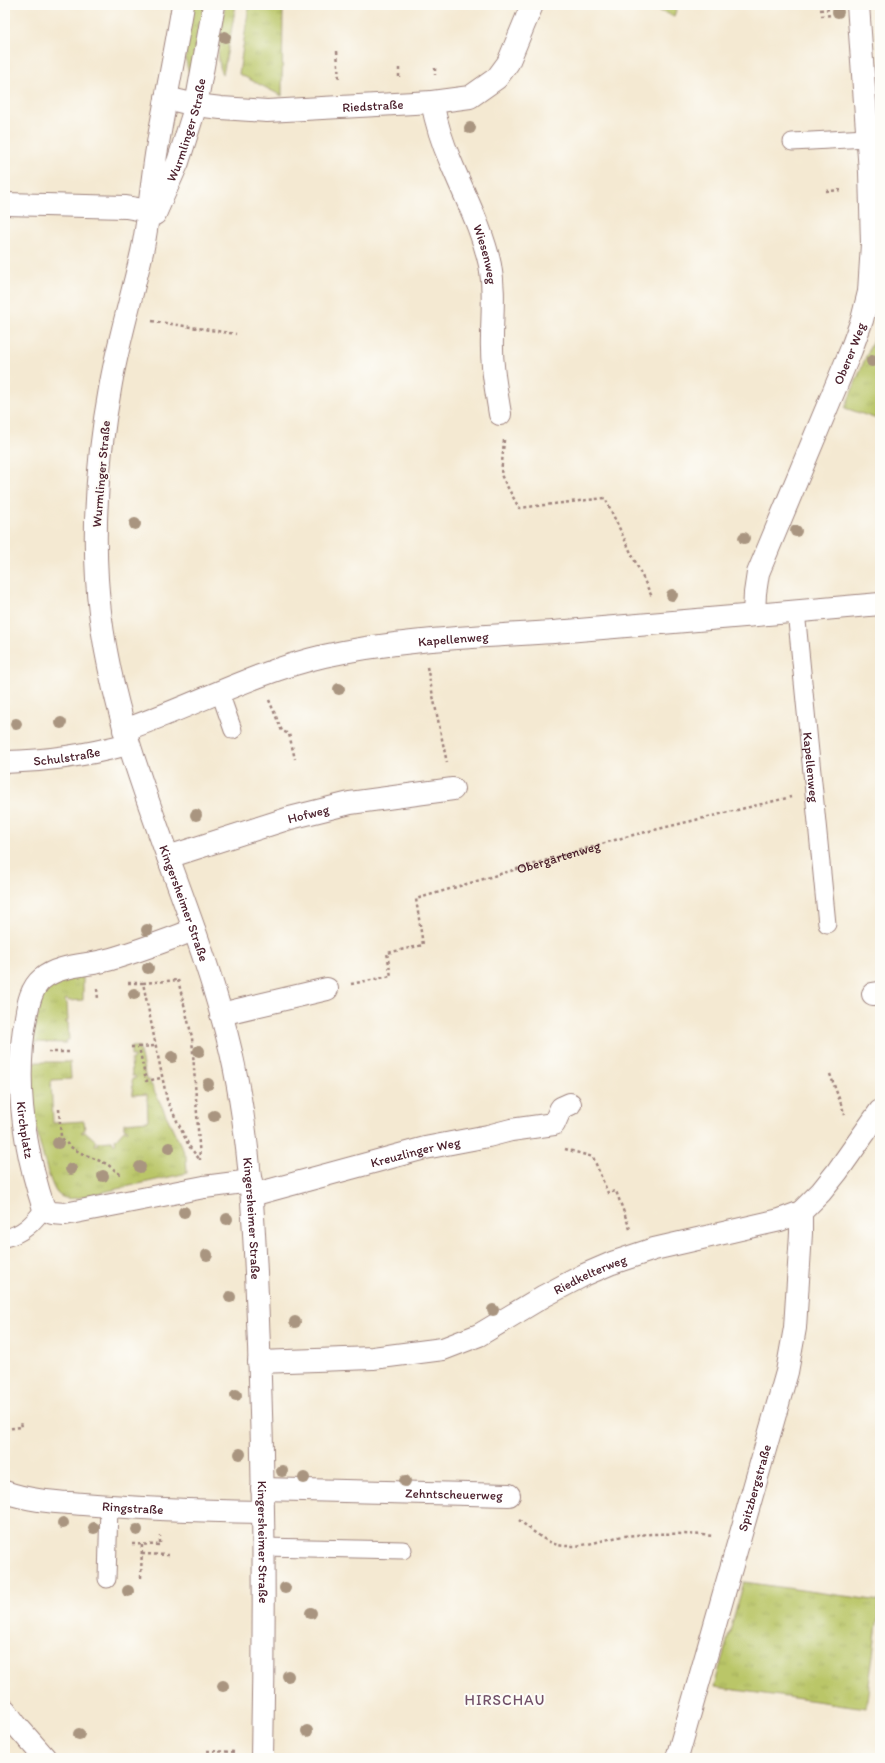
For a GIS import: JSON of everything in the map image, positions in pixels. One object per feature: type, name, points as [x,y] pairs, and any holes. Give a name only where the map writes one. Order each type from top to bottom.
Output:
[{"type":"street","name":"Wurmlinger Straße","points":[[116,699],[107,660],[100,617],[95,540],[96,504],[107,409],[126,317],[152,212],[155,158],[183,5]]},
{"type":"street","name":"Wurmlinger Straße","points":[[152,212],[178,162],[196,105],[214,5]]},
{"type":"street","name":"Oberer Weg","points":[[754,615],[758,573],[852,350],[869,292],[872,220],[858,5]]},
{"type":"street","name":"Riedstraße","points":[[166,98],[196,105],[245,110],[268,110],[432,102],[470,97],[497,78],[508,63],[528,6]]},
{"type":"street","name":"Wiesenweg","points":[[432,102],[437,123],[449,159],[477,222],[490,266],[494,288],[492,340],[493,365],[500,414]]},
{"type":"street","points":[[5,204],[126,207],[152,212]]},
{"type":"street","name":"Kapellenweg","points":[[126,737],[169,715],[260,677],[296,664],[349,651],[422,642],[661,624],[880,604]]},
{"type":"street","name":"Kingersheimer Straße","points":[[116,699],[126,737],[210,976],[221,1014],[238,1090],[252,1188],[259,1362],[262,1489],[262,1758]]},
{"type":"street","name":"Schulstraße","points":[[5,762],[33,762],[72,757],[126,737]]},
{"type":"street","name":"Hofweg","points":[[168,857],[290,818],[350,803],[453,789]]},
{"type":"street","name":"Kirchplatz","points":[[44,1209],[35,1176],[22,1112],[20,1079],[23,1032],[30,997],[35,986],[46,977],[58,971],[110,959],[194,930]]},
{"type":"street","points":[[221,1014],[327,989]]},
{"type":"street","points":[[554,1124],[561,1108],[570,1104]]},
{"type":"street","name":"Riedkelterweg","points":[[259,1362],[373,1358],[444,1349],[479,1335],[544,1296],[584,1275],[639,1253],[780,1220],[801,1212],[820,1192],[880,1111]]},
{"type":"street","name":"Kreuzlinger Weg","points":[[252,1188],[511,1130],[554,1124]]},
{"type":"street","points":[[44,1209],[52,1213],[65,1214],[204,1187],[252,1188]]},
{"type":"street","name":"Spitzbergstraße","points":[[678,1758],[777,1409],[792,1350],[795,1328],[801,1212]]},
{"type":"street","name":"Zehntscheuerweg","points":[[262,1489],[509,1495]]},
{"type":"street","name":"Ringstraße","points":[[5,1492],[32,1499],[109,1506],[262,1512]]},
{"type":"street","points":[[5,1710],[45,1758]]},
{"type":"lane","points":[[792,142],[867,138]]},
{"type":"lane","name":"Kapellenweg","points":[[796,611],[827,924]]},
{"type":"lane","points":[[220,693],[233,730]]},
{"type":"lane","points":[[5,1238],[20,1233],[33,1224],[44,1209]]},
{"type":"lane","points":[[107,1579],[109,1506]]},
{"type":"lane","points":[[262,1547],[403,1550]]},
{"type":"path","points":[[337,51],[339,71]]},
{"type":"path","points":[[399,68],[399,75]]},
{"type":"path","points":[[435,68],[435,74]]},
{"type":"path","points":[[826,191],[833,191]]},
{"type":"path","points":[[126,317],[236,334]]},
{"type":"path","points":[[500,414],[504,438],[501,476],[519,508],[605,498],[654,602],[661,624]]},
{"type":"path","points":[[422,642],[453,789]]},
{"type":"path","points":[[260,677],[282,731],[289,734],[296,759]]},
{"type":"path","name":"Obergärtenweg","points":[[380,978],[391,976],[387,953],[423,945],[416,899],[625,837],[815,791]]},
{"type":"path","points":[[122,983],[143,984],[210,976]]},
{"type":"path","points":[[143,984],[161,1078],[167,1100],[189,1146],[200,1161],[192,1037],[178,980]]},
{"type":"path","points":[[98,995],[98,1000]]},
{"type":"path","points":[[131,1047],[155,1046]]},
{"type":"path","points":[[139,1047],[146,1080],[161,1078]]},
{"type":"path","points":[[49,1052],[70,1052]]},
{"type":"path","points":[[830,1074],[856,1145]]},
{"type":"path","points":[[59,1109],[61,1137],[69,1146],[107,1164],[123,1177]]},
{"type":"path","points":[[554,1124],[557,1145],[573,1152],[593,1157],[608,1193],[616,1191],[639,1253]]},
{"type":"path","points":[[5,1430],[22,1427],[21,1422]]},
{"type":"path","name":"Zehntscheuerweg","points":[[509,1495],[518,1519],[552,1543],[579,1545],[624,1536],[655,1534],[740,1538]]},
{"type":"path","points":[[108,1543],[160,1545],[161,1509]]},
{"type":"path","points":[[141,1578],[142,1544]]},
{"type":"path","points":[[142,1554],[169,1554]]},
{"type":"green space","points":[[192,5],[208,5],[193,75],[190,74],[187,66],[185,49]]},
{"type":"green space","points":[[225,5],[236,5],[223,75],[220,67],[218,50]]},
{"type":"green space","points":[[249,5],[283,5],[282,96],[239,74]]},
{"type":"green space","points":[[643,5],[678,5],[674,16]]},
{"type":"green space","points":[[874,337],[880,338],[880,420],[845,408]]},
{"type":"green space","points":[[83,976],[83,1000],[69,1001],[66,999],[65,1001],[67,1003],[68,1021],[65,1023],[68,1023],[69,1040],[66,1040],[66,1043],[32,1042],[43,992],[54,983]]},
{"type":"green space","points":[[131,1047],[139,1047],[146,1080],[149,1080],[186,1156],[187,1173],[77,1198],[61,1196],[57,1193],[49,1176],[37,1133],[30,1094],[31,1062],[70,1062],[71,1079],[51,1080],[53,1123],[84,1121],[85,1130],[81,1132],[86,1132],[96,1141],[95,1145],[97,1145],[98,1142],[112,1141],[114,1145],[116,1143],[115,1140],[124,1130],[127,1131],[128,1129],[124,1128],[124,1123],[148,1121],[147,1094],[133,1095],[132,1079],[136,1078],[135,1076],[132,1076],[131,1059],[134,1059],[134,1056],[131,1056]]},
{"type":"green space","points":[[744,1582],[880,1601],[866,1708],[714,1687]]},
{"type":"district","name":"HIRSCHAU","points":[[505,1700]]}]
